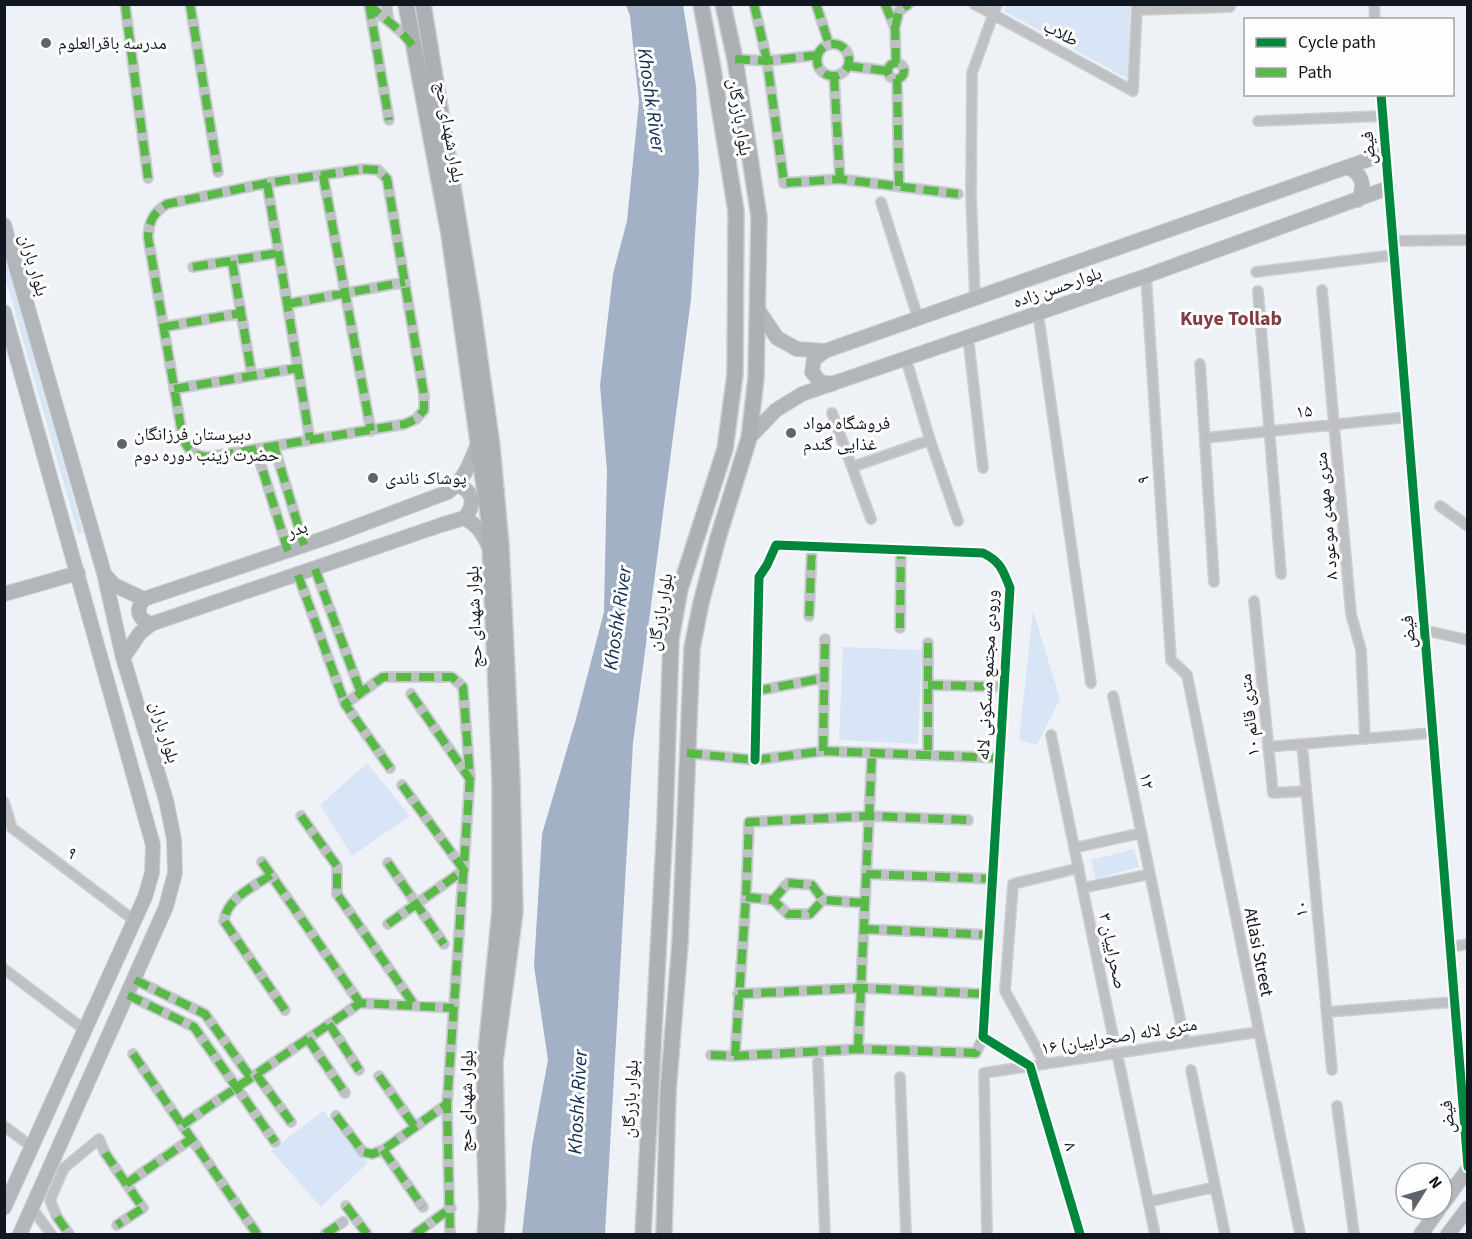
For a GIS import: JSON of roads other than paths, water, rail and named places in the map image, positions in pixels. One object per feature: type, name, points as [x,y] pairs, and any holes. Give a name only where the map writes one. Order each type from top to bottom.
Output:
[{"type":"main road","name":"بلوار شهدای حج","points":[[406,4],[449,234],[486,484],[491,551],[500,781],[500,910],[484,1062],[487,1208],[485,1234]]},
{"type":"main road","name":"بلوار شهدای حج","points":[[423,4],[472,303],[492,446],[501,545],[512,778],[515,912],[495,1062],[498,1207],[496,1234]]},
{"type":"main road","name":"بلوار بازرگان","points":[[643,1234],[659,936],[671,639],[680,589],[725,449],[735,374],[736,212],[700,4]]},
{"type":"main road","name":"بلوار بازرگان","points":[[664,1234],[668,1092],[680,943],[688,705],[694,637],[718,538],[749,438],[756,378],[759,217],[735,59],[723,4]]},
{"type":"main road","points":[[659,936],[680,943]]},
{"type":"street","points":[[125,4],[148,178]]},
{"type":"street","points":[[190,4],[218,172]]},
{"type":"street","points":[[386,4],[389,22]]},
{"type":"street","points":[[754,4],[767,61],[784,183],[840,179],[958,194]]},
{"type":"street","points":[[816,4],[829,44]]},
{"type":"street","points":[[887,4],[899,11]]},
{"type":"street","points":[[887,4],[895,28]]},
{"type":"street","points":[[896,63],[895,28],[899,11],[909,4]]},
{"type":"street","name":"طلاب","points":[[974,4],[1133,91],[1137,7]]},
{"type":"street","points":[[975,299],[971,195],[972,73],[997,4]]},
{"type":"street","points":[[370,5],[414,47]]},
{"type":"street","points":[[370,5],[388,120]]},
{"type":"street","points":[[1137,7],[1230,7]]},
{"type":"street","points":[[829,44],[839,45],[849,56],[848,66],[842,73],[834,76],[820,70],[818,65],[820,50],[829,44]]},
{"type":"street","points":[[735,59],[767,61],[818,55]]},
{"type":"street","points":[[896,63],[902,65],[904,69],[902,77],[897,79],[890,76],[888,71],[891,64],[896,63]]},
{"type":"street","points":[[848,66],[888,71]]},
{"type":"street","points":[[834,76],[840,179]]},
{"type":"street","points":[[897,79],[899,186]]},
{"type":"street","name":"فیض","points":[[1380,96],[1467,1168]]},
{"type":"street","points":[[1258,121],[1382,116]]},
{"type":"street","name":"بلوارحسن زاده","points":[[757,308],[777,338],[797,349],[825,351],[1384,154]]},
{"type":"street","points":[[900,167],[912,188]]},
{"type":"street","points":[[1347,167],[1360,176],[1363,184],[1358,200]]},
{"type":"street","points":[[363,169],[378,170],[387,179],[424,396],[424,410],[416,419],[405,424],[371,431],[208,457],[197,456],[189,450],[183,439],[148,237],[149,223],[156,211],[167,204],[267,183],[323,175],[363,169]]},
{"type":"street","points":[[323,175],[371,431]]},
{"type":"street","points":[[267,183],[310,440]]},
{"type":"street","name":"بلوارحسن زاده","points":[[749,438],[776,410],[802,394],[1146,276],[1388,188]]},
{"type":"street","points":[[881,202],[918,318]]},
{"type":"street","name":"بلوار باران","points":[[4,225],[104,573],[123,658],[156,762],[174,839],[175,873],[166,907],[135,980],[20,1234]]},
{"type":"street","points":[[1392,241],[1467,240]]},
{"type":"street","points":[[194,267],[278,253]]},
{"type":"street","points":[[1256,272],[1393,255]]},
{"type":"street","points":[[232,261],[252,376]]},
{"type":"street","name":"۹","points":[[1146,276],[1171,660],[1187,675]]},
{"type":"street","points":[[287,304],[405,282]]},
{"type":"street","name":"۸ متری مهدی موعود","points":[[1322,290],[1351,614],[1360,650],[1365,739]]},
{"type":"street","points":[[1258,291],[1281,574]]},
{"type":"street","points":[[4,312],[153,845],[152,873],[145,897],[4,1208]]},
{"type":"street","points":[[164,327],[241,313]]},
{"type":"street","points":[[1038,313],[1091,683]]},
{"type":"street","points":[[968,336],[983,468]]},
{"type":"street","points":[[825,351],[814,359],[812,372],[820,382],[826,385],[833,384]]},
{"type":"street","points":[[906,359],[930,440],[958,521]]},
{"type":"street","points":[[1200,363],[1214,582]]},
{"type":"street","points":[[174,389],[298,368]]},
{"type":"street","points":[[33,413],[55,407]]},
{"type":"street","points":[[832,413],[871,519]]},
{"type":"street","name":"۱۵","points":[[1205,438],[1407,417]]},
{"type":"street","points":[[852,467],[930,440]]},
{"type":"street","points":[[123,658],[140,633],[151,624],[464,518],[470,512],[473,504],[466,488],[458,485],[479,441]]},
{"type":"street","points":[[273,446],[304,545]]},
{"type":"street","points":[[256,449],[288,551]]},
{"type":"street","name":"بدر","points":[[144,599],[288,551],[448,492],[458,485]]},
{"type":"street","points":[[275,508],[292,505]]},
{"type":"street","points":[[1440,506],[1467,526]]},
{"type":"street","points":[[464,518],[474,523],[482,531],[491,551]]},
{"type":"street","name":"ورودی مجتمع مسکونی لاله","points":[[755,760],[759,577],[776,545],[983,553],[995,559],[1004,571],[1010,588],[983,1038]]},
{"type":"street","points":[[808,616],[812,546]]},
{"type":"street","points":[[900,628],[901,550]]},
{"type":"street","points":[[315,569],[361,693]]},
{"type":"street","points":[[4,594],[78,573]]},
{"type":"street","points":[[104,573],[114,585],[144,599],[138,606],[138,614],[143,621],[151,624]]},
{"type":"street","points":[[298,575],[345,704],[390,768]]},
{"type":"street","points":[[306,596],[323,591]]},
{"type":"street","name":"۱۰ متری قائم","points":[[1254,601],[1273,793],[1306,791]]},
{"type":"street","points":[[1424,630],[1467,640]]},
{"type":"street","points":[[823,751],[825,639]]},
{"type":"street","points":[[928,643],[928,755]]},
{"type":"street","name":"Atlasi Street","points":[[1187,675],[1300,1234]]},
{"type":"street","points":[[345,704],[383,677],[452,677],[463,687],[470,778],[447,1104],[450,1234]]},
{"type":"street","points":[[756,691],[824,678]]},
{"type":"street","points":[[928,685],[1004,687]]},
{"type":"street","points":[[411,694],[470,778]]},
{"type":"street","name":"۱۲","points":[[1113,696],[1185,1043]]},
{"type":"street","points":[[1268,747],[1432,733]]},
{"type":"street","points":[[1045,1064],[1005,992],[1013,884],[1079,868],[1051,735]]},
{"type":"street","name":"۱۰","points":[[1302,744],[1332,1070]]},
{"type":"street","points":[[687,753],[755,760],[823,751],[1000,758]]},
{"type":"street","points":[[858,1049],[872,753]]},
{"type":"street","points":[[402,785],[464,870]]},
{"type":"street","name":"۹","points":[[4,802],[12,828],[135,921]]},
{"type":"street","points":[[301,816],[337,866],[337,894],[415,1005]]},
{"type":"street","points":[[735,1056],[749,822],[869,816],[968,820]]},
{"type":"street","points":[[1074,848],[1141,833]]},
{"type":"street","points":[[262,862],[360,1003]]},
{"type":"street","points":[[388,863],[444,944]]},
{"type":"street","name":"صحراییان ۳","points":[[1079,868],[1114,1041]]},
{"type":"street","points":[[388,924],[464,870]]},
{"type":"street","points":[[866,874],[993,879]]},
{"type":"street","points":[[1083,888],[1150,874]]},
{"type":"street","points":[[271,875],[233,901],[226,909],[224,921],[285,1010]]},
{"type":"street","points":[[773,900],[788,883],[812,885],[823,900],[865,903]]},
{"type":"street","points":[[746,897],[773,900],[788,914],[810,914],[823,900]]},
{"type":"street","points":[[864,929],[990,934]]},
{"type":"street","points":[[1450,947],[1467,944]]},
{"type":"street","points":[[4,969],[85,1030]]},
{"type":"street","points":[[135,980],[205,1014],[291,1122]]},
{"type":"street","points":[[738,994],[861,988],[986,994]]},
{"type":"street","points":[[128,995],[194,1027],[275,1142]]},
{"type":"street","points":[[1326,1012],[1454,1002]]},
{"type":"street","points":[[182,1125],[360,1003],[454,1008]]},
{"type":"street","points":[[328,1024],[359,1070]]},
{"type":"street","name":"۱۶ متری لاله (صحراییان)","points":[[987,1234],[984,1073],[1258,1032]]},
{"type":"street","points":[[711,1055],[735,1056],[858,1049],[976,1053],[983,1038],[1030,1066]]},
{"type":"street","points":[[308,1039],[345,1093]]},
{"type":"street","points":[[1117,1053],[1155,1234]]},
{"type":"street","points":[[133,1054],[257,1234]]},
{"type":"street","points":[[818,1062],[825,1234]]},
{"type":"street","name":"۸","points":[[1030,1066],[1080,1234]]},
{"type":"street","points":[[1191,1070],[1225,1234]]},
{"type":"street","points":[[379,1076],[415,1127]]},
{"type":"street","points":[[900,1077],[906,1234]]},
{"type":"street","points":[[336,1116],[363,1152],[372,1154],[383,1150],[447,1104]]},
{"type":"street","points":[[1337,1106],[1354,1234]]},
{"type":"street","points":[[4,1126],[32,1147]]},
{"type":"street","points":[[69,1234],[57,1217],[50,1200],[64,1168],[99,1139],[105,1153],[143,1208],[117,1225]]},
{"type":"street","points":[[126,1184],[191,1139]]},
{"type":"street","points":[[383,1150],[423,1207]]},
{"type":"street","points":[[1454,1187],[1467,1168]]},
{"type":"street","points":[[1148,1202],[1215,1187]]},
{"type":"street","points":[[346,1206],[367,1234]]},
{"type":"street","points":[[32,1208],[51,1234]]},
{"type":"street","points":[[414,1234],[451,1208]]},
{"type":"street","points":[[1448,1234],[1467,1208]]},
{"type":"street","points":[[1421,1234],[1430,1221]]},
{"type":"street","points":[[325,1234],[343,1222]]},
{"type":"water","name":"Khoshk River","points":[[626,5],[683,5],[696,86],[699,171],[691,299],[633,743],[605,1234],[522,1234],[532,1146],[548,1060],[534,966],[542,834],[576,719],[604,612],[607,471],[600,385],[613,274],[627,221],[639,102],[630,16]]},
{"type":"place","name":"مدرسه باقرالعلوم","points":[[46,43]]},
{"type":"place","name":"فروشگاه مواد غذایی گندم","points":[[791,433]]},
{"type":"place","name":"دبیرستان فرزانگان حضرت زینب دوره دوم","points":[[122,444]]},
{"type":"place","name":"پوشاک ناندی","points":[[373,478]]},
{"type":"district","name":"Kuye Tollab","points":[[1231,318]]}]
